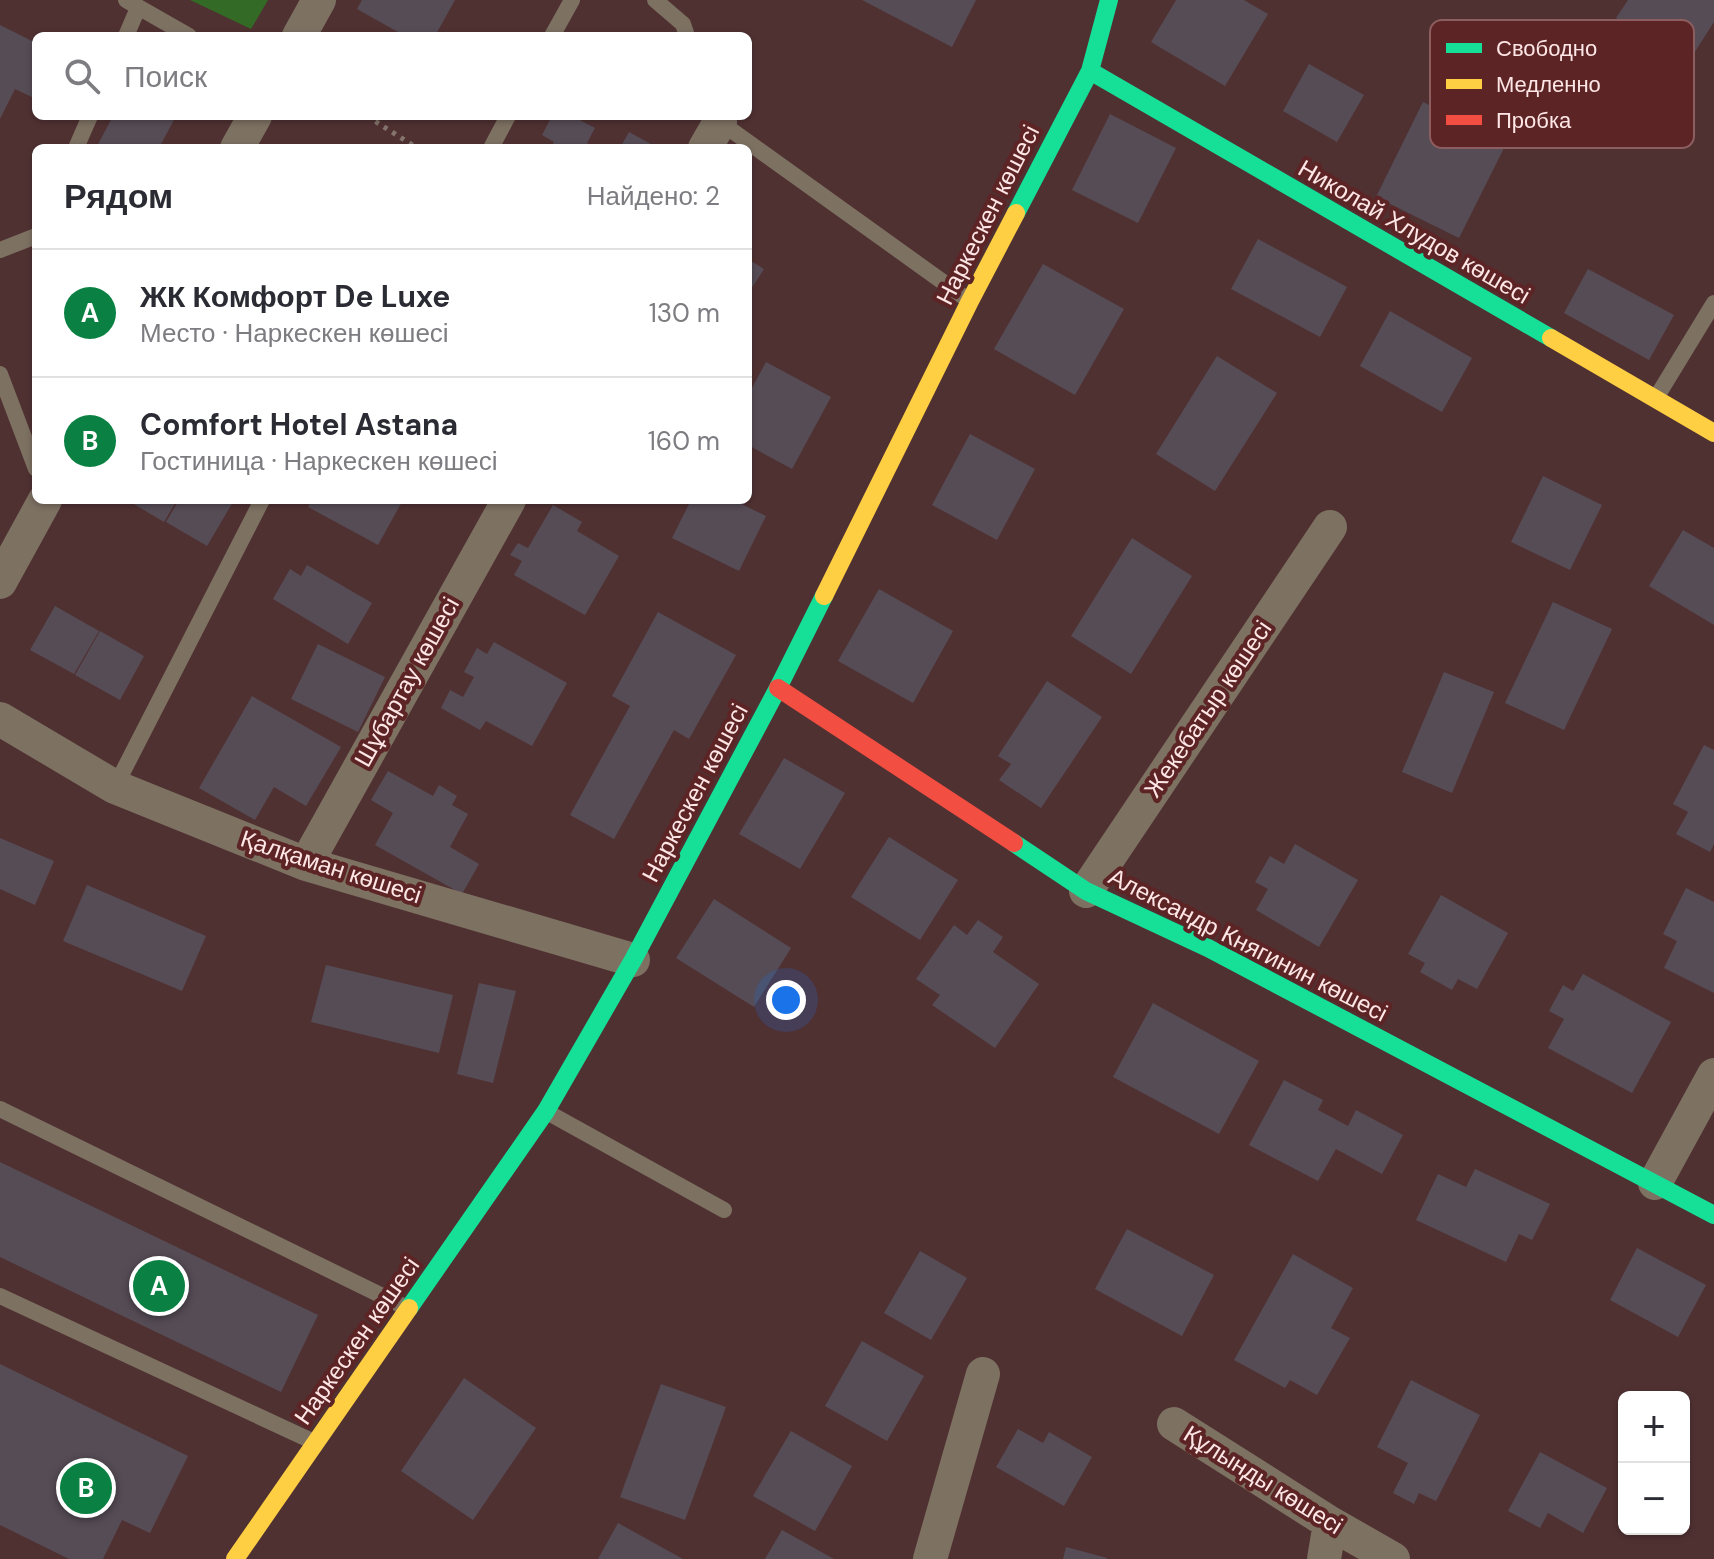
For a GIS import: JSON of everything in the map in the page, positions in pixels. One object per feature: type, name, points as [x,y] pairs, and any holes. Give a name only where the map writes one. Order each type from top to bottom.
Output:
[{"type":"street","points":[[301,32],[319,0]]},
{"type":"street","name":"Наркескен көшесі","points":[[235,1559],[546,1111],[633,960],[778,688],[970,301],[1090,71],[1109,0]]},
{"type":"street","name":"Николай Хлудов көшесі","points":[[1090,71],[1714,433]]},
{"type":"street","points":[[239,144],[253,120]]},
{"type":"street","points":[[0,582],[43,504]]},
{"type":"street","name":"Шұбартау көшесі","points":[[306,864],[507,504]]},
{"type":"street","name":"Жекебатыр көшесі","points":[[1086,891],[1330,527]]},
{"type":"street","name":"Александр Княгинин көшесі","points":[[778,688],[1086,891],[1208,948],[1714,1215]]},
{"type":"street","name":"Қалқаман көшесі","points":[[0,719],[115,787],[306,864],[633,960]]},
{"type":"street","points":[[1655,1183],[1714,1075]]},
{"type":"street","points":[[930,1559],[983,1374]]},
{"type":"street","name":"Құлынды көшесі","points":[[1174,1424],[1330,1523],[1393,1559]]},
{"type":"street","points":[[1324,1559],[1330,1523]]},
{"type":"lane","points":[[554,32],[572,0]]},
{"type":"lane","points":[[655,0],[683,24],[686,32]]},
{"type":"lane","points":[[127,32],[132,4],[182,32]]},
{"type":"lane","points":[[78,144],[88,120]]},
{"type":"lane","points":[[493,144],[506,120]]},
{"type":"lane","points":[[714,129],[736,144]]},
{"type":"lane","points":[[752,155],[970,301]]},
{"type":"lane","points":[[0,250],[32,238]]},
{"type":"lane","points":[[1655,399],[1714,303]]},
{"type":"lane","points":[[0,374],[32,458]]},
{"type":"lane","points":[[115,787],[260,504]]},
{"type":"lane","points":[[0,1109],[408,1309]]},
{"type":"lane","points":[[546,1111],[724,1210]]},
{"type":"lane","points":[[0,1296],[316,1443]]},
{"type":"path","points":[[373,120],[411,144]]},
{"type":"green space","points":[[190,0],[268,0],[251,29]]},
{"type":"building","points":[[362,0],[455,0],[437,32],[398,32],[357,9]]},
{"type":"building","points":[[862,0],[976,0],[952,47]]},
{"type":"building","points":[[1176,0],[1244,0],[1268,14],[1225,86],[1151,42]]},
{"type":"building","points":[[1628,0],[1714,0],[1714,22],[1694,53],[1694,20],[1616,18]]},
{"type":"building","points":[[0,25],[32,41],[32,97],[15,89],[0,119]]},
{"type":"building","points":[[1309,64],[1364,95],[1337,142],[1283,111]]},
{"type":"building","points":[[1423,102],[1430,106],[1430,148],[1504,148],[1459,238],[1376,197]]},
{"type":"building","points":[[1110,114],[1176,148],[1138,223],[1072,190]]},
{"type":"building","points":[[111,120],[174,120],[161,144],[98,144]]},
{"type":"building","points":[[550,120],[580,120],[595,128],[589,144],[553,144],[542,135]]},
{"type":"building","points":[[629,132],[651,144],[622,144]]},
{"type":"building","points":[[1258,239],[1347,287],[1320,337],[1231,289]]},
{"type":"building","points":[[752,262],[764,269],[752,288]]},
{"type":"building","points":[[1043,264],[1124,309],[1075,395],[994,349]]},
{"type":"building","points":[[1588,269],[1674,315],[1649,360],[1564,313]]},
{"type":"building","points":[[1390,311],[1472,358],[1442,412],[1360,366]]},
{"type":"building","points":[[1217,356],[1277,393],[1215,491],[1156,454]]},
{"type":"building","points":[[766,362],[831,397],[792,469],[752,447],[752,388]]},
{"type":"building","points":[[970,434],[1035,469],[997,540],[932,505]]},
{"type":"building","points":[[1543,476],[1602,505],[1570,570],[1511,542]]},
{"type":"building","points":[[134,504],[175,504],[164,522]]},
{"type":"building","points":[[177,504],[232,504],[207,546],[166,522]]},
{"type":"building","points":[[310,504],[401,504],[378,545],[308,507]]},
{"type":"building","points":[[689,504],[741,504],[766,516],[739,571],[672,538]]},
{"type":"building","points":[[553,505],[582,522],[577,531],[619,556],[585,615],[514,575],[522,561],[510,555],[518,543],[528,548]]},
{"type":"building","points":[[1683,530],[1714,548],[1714,625],[1649,586]]},
{"type":"building","points":[[1132,538],[1192,576],[1131,674],[1071,636]]},
{"type":"building","points":[[307,565],[372,603],[348,644],[273,599],[290,569],[301,576]]},
{"type":"building","points":[[879,589],[953,631],[913,703],[838,661]]},
{"type":"building","points":[[1553,602],[1612,629],[1564,730],[1505,703]]},
{"type":"building","points":[[55,606],[99,631],[74,674],[30,650]]},
{"type":"building","points":[[658,612],[736,655],[689,739],[674,730],[614,839],[570,815],[630,706],[612,696]]},
{"type":"building","points":[[100,631],[144,656],[120,700],[75,675]]},
{"type":"building","points":[[494,642],[567,683],[532,746],[486,721],[480,730],[441,708],[450,690],[463,697],[474,677],[464,672],[477,648],[487,654]]},
{"type":"building","points":[[318,644],[385,677],[358,732],[291,699]]},
{"type":"building","points":[[1444,672],[1494,692],[1452,793],[1402,772]]},
{"type":"building","points":[[1047,681],[1102,717],[1041,808],[999,780],[1011,764],[998,756]]},
{"type":"building","points":[[252,696],[341,747],[306,806],[274,787],[255,820],[199,788]]},
{"type":"building","points":[[1704,745],[1714,750],[1714,844],[1710,852],[1676,834],[1688,812],[1673,804]]},
{"type":"building","points":[[784,758],[845,793],[800,869],[739,834]]},
{"type":"building","points":[[388,771],[433,796],[439,785],[457,796],[452,805],[468,814],[450,847],[479,864],[462,894],[375,845],[393,813],[371,800]]},
{"type":"building","points":[[889,837],[958,880],[920,940],[851,897]]},
{"type":"building","points":[[0,838],[54,861],[35,905],[0,889]]},
{"type":"building","points":[[1295,844],[1358,880],[1319,947],[1256,910],[1268,889],[1255,882],[1270,856],[1284,864]]},
{"type":"building","points":[[87,885],[206,936],[182,991],[63,941]]},
{"type":"building","points":[[1686,888],[1714,902],[1714,993],[1664,968],[1677,941],[1663,934]]},
{"type":"building","points":[[1441,895],[1508,933],[1477,989],[1458,979],[1452,990],[1420,972],[1425,963],[1408,954]]},
{"type":"building","points":[[714,899],[791,948],[754,1007],[676,958]]},
{"type":"building","points":[[978,920],[1003,937],[993,952],[1039,984],[995,1048],[932,1005],[940,995],[916,979],[954,925],[967,935]]},
{"type":"building","points":[[326,965],[453,995],[439,1053],[311,1022]]},
{"type":"building","points":[[1583,974],[1671,1022],[1632,1093],[1548,1048],[1564,1019],[1549,1011],[1563,985],[1573,991]]},
{"type":"building","points":[[479,983],[516,991],[493,1083],[457,1074]]},
{"type":"building","points":[[1153,1003],[1259,1061],[1219,1134],[1113,1077]]},
{"type":"building","points":[[1284,1080],[1323,1100],[1318,1110],[1348,1126],[1356,1110],[1403,1135],[1382,1174],[1336,1149],[1318,1181],[1249,1145]]},
{"type":"building","points":[[0,1162],[318,1315],[281,1392],[0,1257]]},
{"type":"building","points":[[1475,1169],[1550,1204],[1532,1240],[1519,1234],[1506,1262],[1416,1220],[1438,1174],[1466,1187]]},
{"type":"building","points":[[1127,1229],[1214,1275],[1182,1336],[1095,1289]]},
{"type":"building","points":[[1637,1248],[1706,1285],[1678,1337],[1610,1300]]},
{"type":"building","points":[[920,1251],[967,1278],[931,1340],[884,1313]]},
{"type":"building","points":[[1293,1254],[1353,1288],[1331,1328],[1350,1338],[1317,1395],[1290,1380],[1285,1388],[1234,1360]]},
{"type":"building","points":[[862,1341],[924,1376],[887,1441],[825,1406]]},
{"type":"building","points":[[0,1364],[188,1456],[150,1533],[122,1520],[103,1559],[69,1559],[0,1525]]},
{"type":"building","points":[[464,1378],[536,1428],[473,1520],[401,1471]]},
{"type":"building","points":[[1411,1380],[1480,1415],[1436,1501],[1419,1493],[1414,1504],[1393,1493],[1408,1463],[1377,1447]]},
{"type":"building","points":[[661,1384],[726,1407],[685,1520],[620,1497]]},
{"type":"building","points":[[1018,1429],[1043,1443],[1049,1432],[1092,1457],[1064,1506],[996,1467]]},
{"type":"building","points":[[791,1431],[852,1466],[815,1531],[753,1496]]},
{"type":"building","points":[[1540,1452],[1607,1488],[1583,1533],[1548,1513],[1540,1528],[1508,1511]]},
{"type":"building","points":[[618,1523],[683,1559],[598,1559]]},
{"type":"building","points":[[782,1530],[834,1559],[765,1559]]},
{"type":"building","points":[[1066,1547],[1107,1558],[1107,1559],[1063,1559]]},
{"type":"traffic: fast","points":[[1016,213],[1090,71],[1109,0]]},
{"type":"traffic: fast","points":[[1090,71],[1551,338]]},
{"type":"traffic: fast","points":[[409,1308],[546,1111],[633,960],[824,596]]},
{"type":"traffic: fast","points":[[1014,843],[1086,891],[1208,948],[1714,1215]]},
{"type":"traffic: slow","points":[[824,596],[1016,213]]},
{"type":"traffic: slow","points":[[1551,338],[1714,433]]},
{"type":"traffic: slow","points":[[235,1559],[409,1308]]},
{"type":"traffic: jam","points":[[778,688],[1014,843]]},
{"type":"place","name":"ЖК Комфорт De Luxe","points":[[159,1286]]},
{"type":"place","name":"Comfort Hotel Astana","points":[[86,1488]]}]
